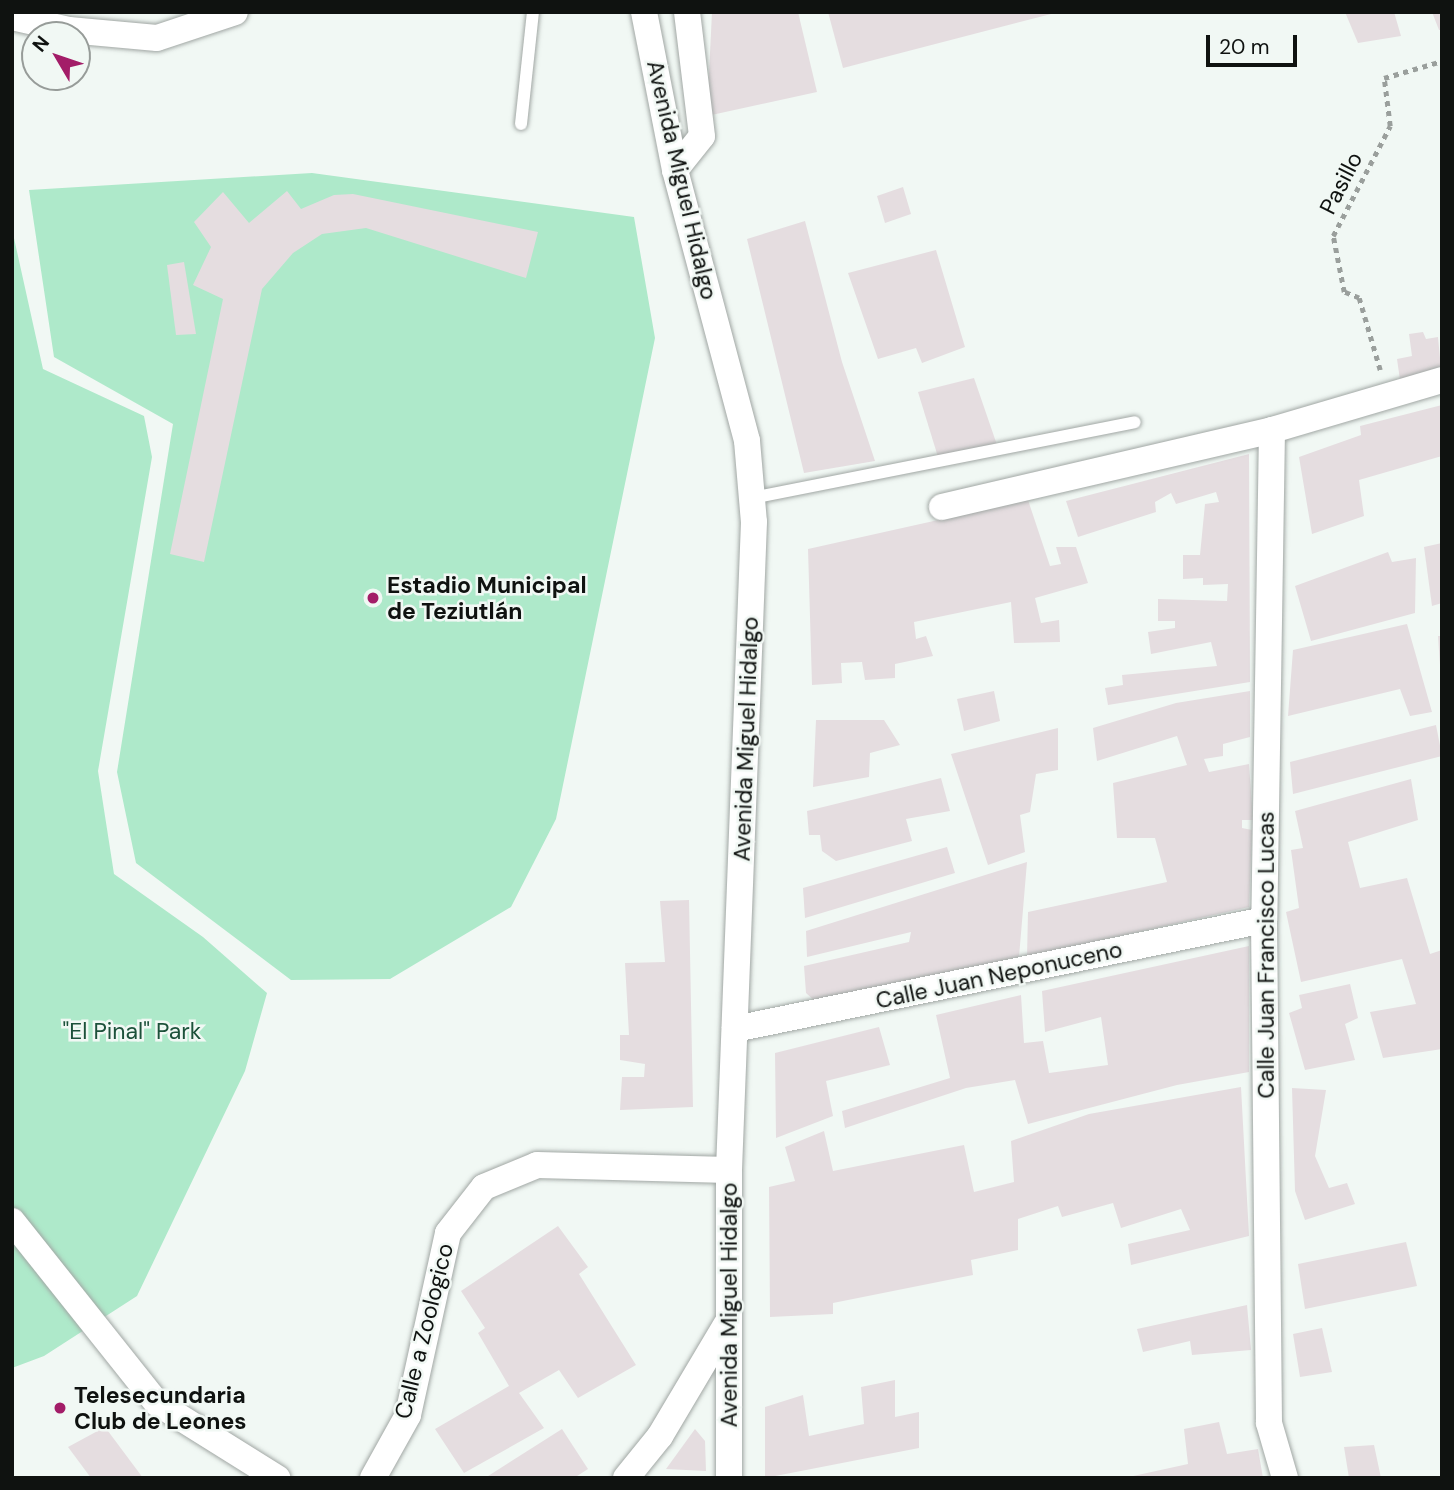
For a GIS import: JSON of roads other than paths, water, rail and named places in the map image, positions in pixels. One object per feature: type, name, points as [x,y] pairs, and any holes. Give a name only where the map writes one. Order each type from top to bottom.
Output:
[{"type":"street","points":[[12,17],[69,30],[157,38],[235,12]]},
{"type":"street","name":"Avenida Miguel Hidalgo","points":[[644,12],[675,170],[747,440],[752,498],[729,1170],[726,1324],[729,1478]]},
{"type":"street","points":[[675,170],[702,136],[687,12]]},
{"type":"street","points":[[942,508],[1272,430],[1442,380]]},
{"type":"street","name":"Calle Juan Francisco Lucas","points":[[1272,430],[1264,920],[1269,1423],[1285,1478]]},
{"type":"street","name":"Calle Juan Neponuceno","points":[[734,1029],[1264,920]]},
{"type":"street","name":"Calle a Zoologico","points":[[373,1478],[408,1415],[448,1233],[484,1187],[537,1165],[729,1170]]},
{"type":"street","points":[[12,1221],[157,1403],[277,1478]]},
{"type":"street","points":[[626,1478],[660,1436],[726,1324]]},
{"type":"lane","points":[[521,124],[533,12]]},
{"type":"lane","points":[[752,498],[1135,422]]},
{"type":"place","name":"Estadio Municipal de Teziutlán","points":[[373,598]]},
{"type":"place","name":"Telesecundaria Club de Leones","points":[[60,1408]]},
{"type":"park label","name":"\"El Pinal\" Park","points":[[132,1031]]}]
